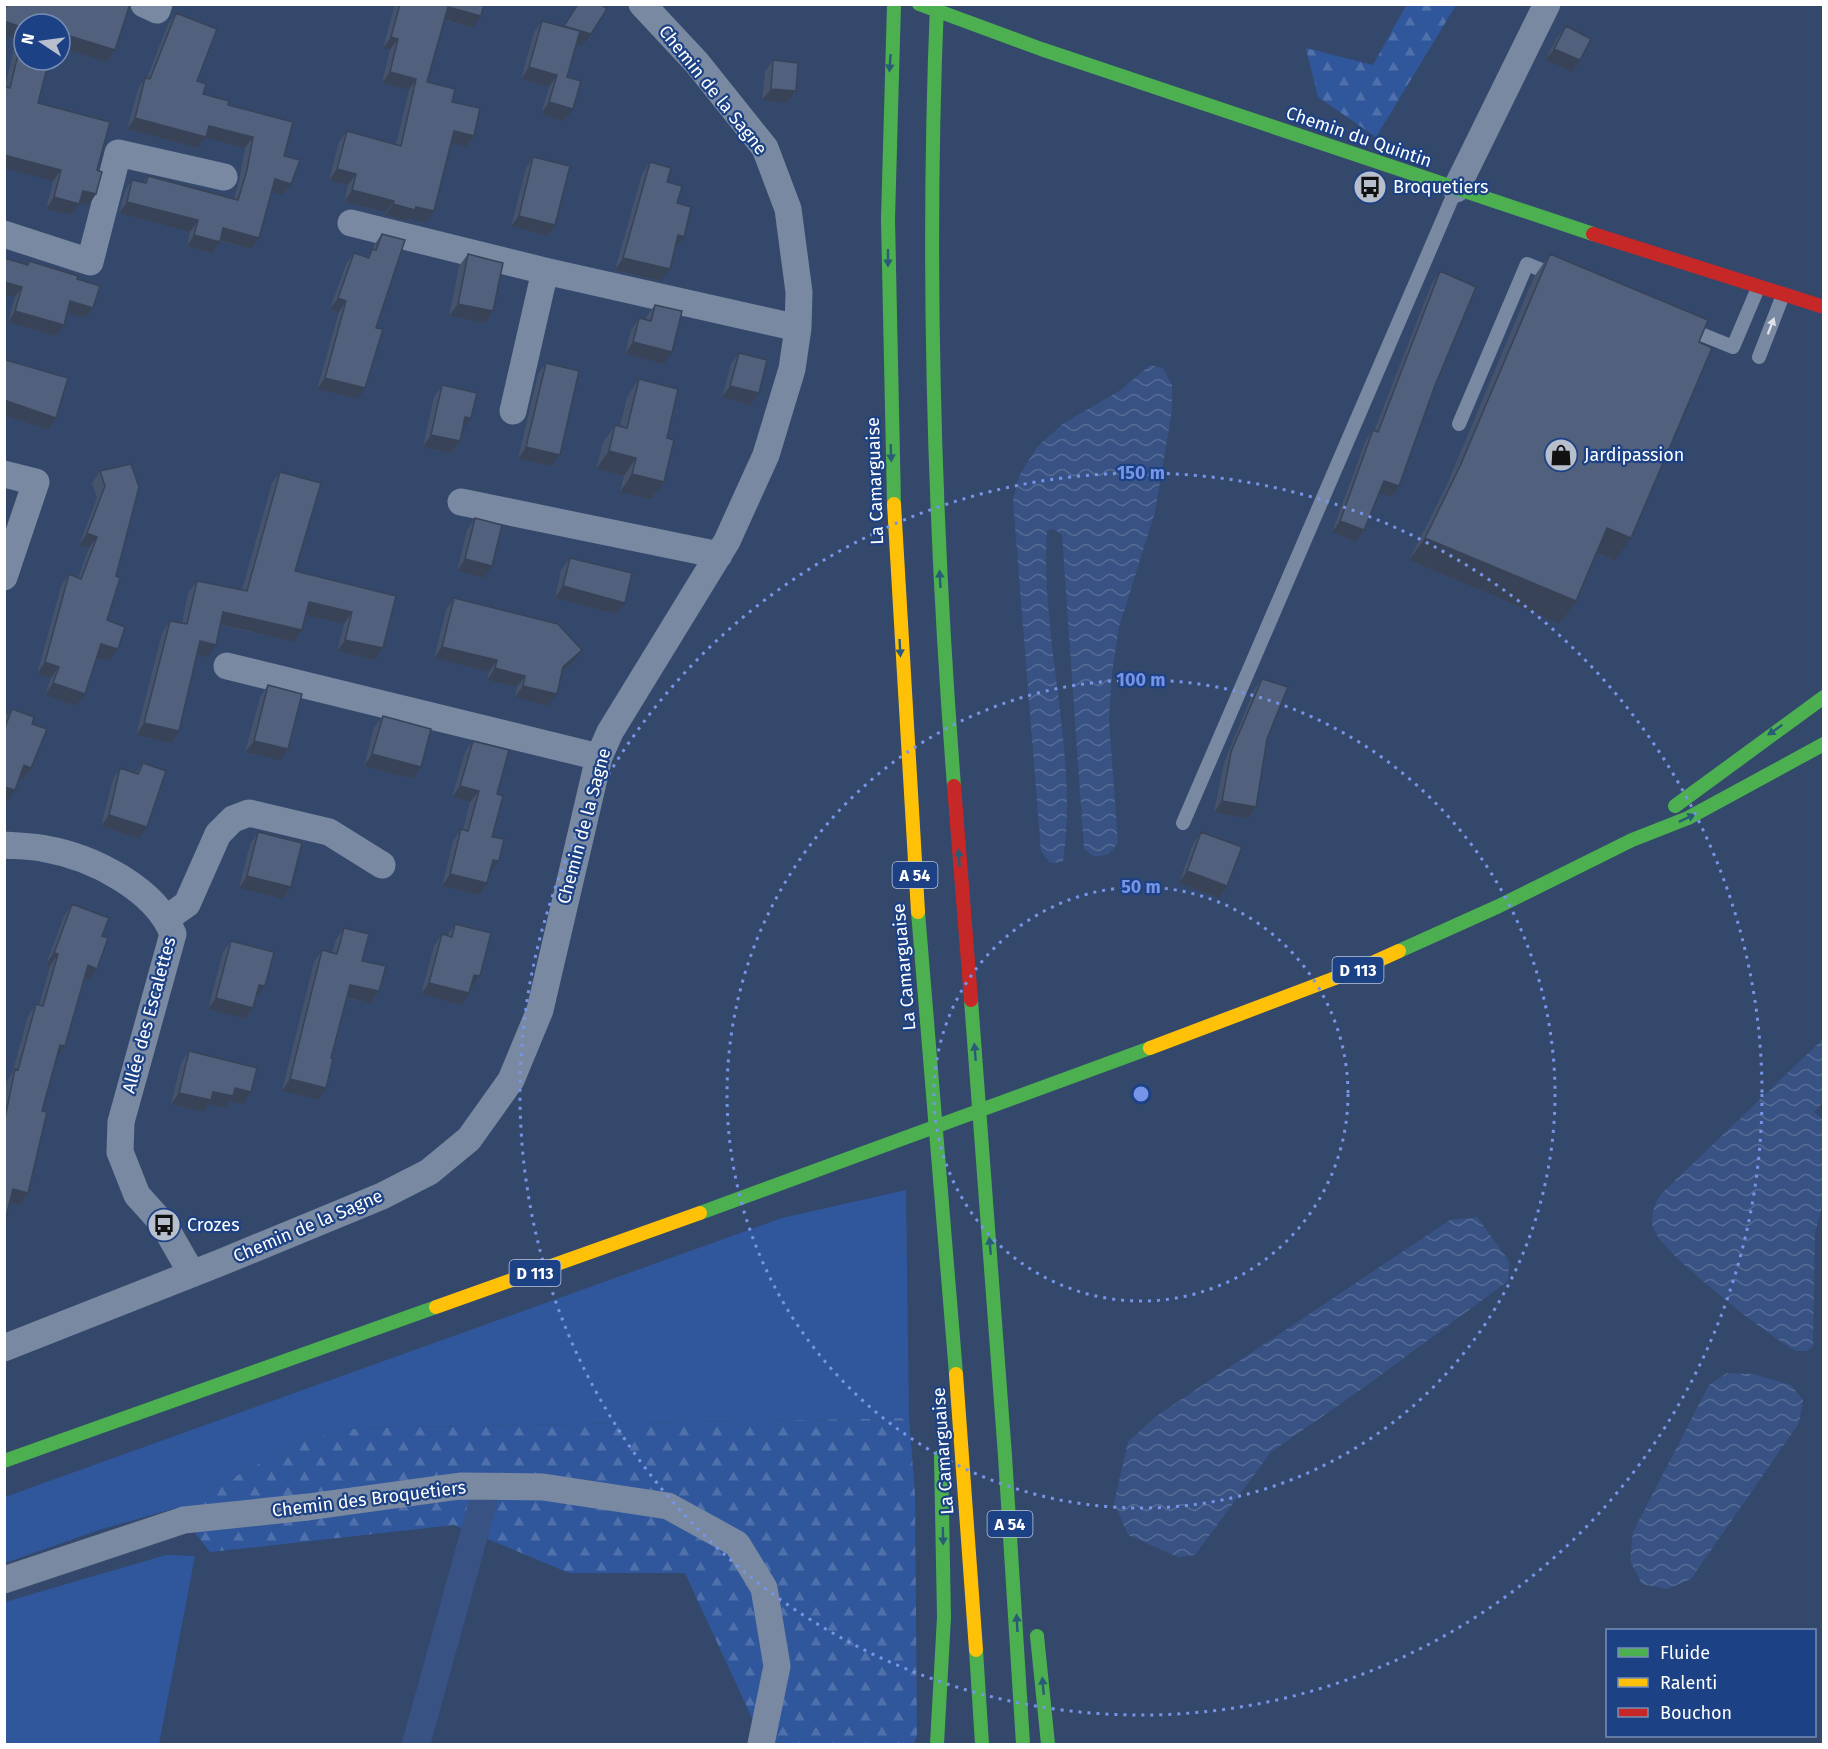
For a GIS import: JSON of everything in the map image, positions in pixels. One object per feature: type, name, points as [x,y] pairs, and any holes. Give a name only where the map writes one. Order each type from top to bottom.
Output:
[{"type":"main road","name":"La Camarguaise","points":[[894,4],[889,83],[888,284],[893,518],[904,750],[942,1205],[982,1744]]},
{"type":"main road","name":"Chemin du Quintin","points":[[919,4],[1041,49],[1456,189],[1758,288],[1824,307]]},
{"type":"main road","name":"A 54","points":[[937,4],[932,93],[929,331],[939,573],[995,1305],[1023,1744]]},
{"type":"main road","name":"D 113","points":[[1632,840],[1758,743],[1824,697]]},
{"type":"main road","name":"D 113","points":[[4,1461],[858,1157],[1074,1078],[1359,969],[1499,906],[1632,840],[1688,818],[1824,744]]},
{"type":"main road","points":[[942,1205],[942,1371]]},
{"type":"main road","points":[[995,1305],[1025,1538]]},
{"type":"main road","points":[[937,1744],[944,1617],[941,1442]]},
{"type":"main road","points":[[1035,1619],[1048,1744]]},
{"type":"street","points":[[144,4],[157,10],[159,4]]},
{"type":"street","name":"Chemin de la Sagne","points":[[4,1348],[382,1196],[429,1173],[469,1139],[511,1080],[540,1010],[598,756],[610,732],[719,555],[766,455],[792,369],[798,328],[799,292],[788,209],[765,148],[697,63],[642,4]]},
{"type":"street","points":[[1456,189],[1547,4]]},
{"type":"street","points":[[4,234],[90,262],[118,153],[224,177]]},
{"type":"street","points":[[351,223],[545,271],[798,328]]},
{"type":"street","points":[[513,411],[545,271]]},
{"type":"street","points":[[4,474],[36,482],[4,577]]},
{"type":"street","points":[[461,502],[719,555]]},
{"type":"street","points":[[227,666],[598,756]]},
{"type":"street","points":[[167,918],[187,904],[218,834],[233,819],[249,813],[329,832],[382,865]]},
{"type":"street","name":"Allée des Escalettes","points":[[4,845],[47,849],[92,863],[146,895],[167,918],[173,934],[121,1122],[120,1152],[136,1195],[164,1226],[192,1274]]},
{"type":"street","name":"Chemin des Broquetiers","points":[[4,1580],[184,1520],[308,1507],[460,1486],[543,1487],[668,1506],[737,1544],[764,1588],[777,1666],[761,1744]]},
{"type":"lane","points":[[1183,824],[1456,189]]},
{"type":"lane","points":[[1459,424],[1527,264],[1568,281]]},
{"type":"lane","points":[[1671,322],[1733,347],[1758,288]]},
{"type":"lane","points":[[1759,357],[1783,295]]},
{"type":"green space","points":[[1407,4],[1456,5],[1376,137],[1318,97],[1306,48],[1373,65]]},
{"type":"green space","points":[[906,1190],[909,1418],[358,1428],[306,1439],[176,1508],[99,1530],[5,1563],[5,1497],[782,1218]]},
{"type":"green space","points":[[909,1418],[915,1494],[917,1735],[914,1744],[764,1744],[685,1573],[569,1573],[454,1525],[210,1552],[176,1508],[306,1439],[358,1428]]},
{"type":"green space","points":[[166,1555],[195,1556],[159,1744],[5,1744],[5,1602]]},
{"type":"water","points":[[1150,365],[1163,368],[1172,385],[1172,410],[1155,512],[1119,627],[1112,673],[1109,720],[1118,843],[1109,854],[1095,857],[1084,849],[1062,535],[1054,529],[1047,531],[1046,572],[1063,738],[1067,821],[1063,862],[1050,863],[1041,851],[1013,501],[1019,476],[1037,447],[1064,423],[1121,390]]},
{"type":"water","points":[[1823,1039],[1823,1102],[1814,1112],[1824,1121],[1824,1199],[1815,1233],[1813,1347],[1807,1351],[1796,1351],[1742,1313],[1676,1257],[1654,1230],[1652,1216],[1660,1195]]},
{"type":"water","points":[[1477,1217],[1509,1261],[1508,1281],[1366,1386],[1271,1452],[1195,1555],[1178,1557],[1128,1535],[1114,1503],[1128,1442],[1155,1417],[1450,1220]]},
{"type":"water","points":[[1727,1373],[1753,1374],[1791,1385],[1803,1400],[1799,1423],[1691,1579],[1667,1589],[1642,1584],[1630,1561],[1633,1532],[1709,1385]]},
{"type":"building","points":[[7,4],[130,4],[115,50],[72,37],[72,12],[12,12],[12,24],[4,21]]},
{"type":"building","points":[[400,4],[484,4],[481,16],[448,7],[427,82],[455,89],[452,102],[480,108],[474,136],[454,131],[434,211],[416,207],[415,210],[393,204],[394,201],[352,190],[356,174],[337,169],[347,131],[401,146],[416,79],[390,72],[398,39],[391,37]]},
{"type":"building","points":[[578,4],[600,4],[607,9],[591,34],[564,26]]},
{"type":"building","points":[[176,13],[217,29],[197,81],[206,84],[203,94],[229,101],[228,105],[293,122],[284,156],[300,160],[291,184],[275,179],[259,238],[223,228],[220,242],[194,235],[198,220],[127,202],[132,180],[146,183],[148,176],[238,200],[247,170],[253,137],[209,126],[206,137],[135,118],[145,78],[150,79]]},
{"type":"building","points":[[542,21],[580,31],[567,77],[581,81],[573,109],[549,102],[557,75],[529,67]]},
{"type":"building","points":[[1566,26],[1591,39],[1580,60],[1554,49]]},
{"type":"building","points":[[773,60],[798,63],[796,91],[771,89]]},
{"type":"building","points":[[14,72],[46,72],[38,103],[110,122],[97,170],[102,172],[96,194],[83,191],[79,204],[54,197],[61,170],[4,155],[4,87],[10,88]]},
{"type":"building","points":[[533,157],[570,166],[555,225],[519,216]]},
{"type":"building","points":[[650,162],[671,168],[667,182],[682,186],[677,203],[691,207],[684,237],[678,235],[670,269],[623,258]]},
{"type":"building","points":[[382,234],[405,240],[376,328],[383,329],[365,388],[325,378],[346,301],[338,298],[354,253],[369,258],[372,249],[376,250]]},
{"type":"building","points":[[468,254],[503,263],[493,311],[458,304]]},
{"type":"building","points":[[1550,254],[1708,320],[1699,342],[1712,348],[1631,538],[1607,528],[1576,601],[1425,538],[1460,466]]},
{"type":"building","points":[[4,258],[28,265],[29,261],[78,276],[77,279],[100,286],[93,308],[70,301],[64,325],[15,311],[22,287],[4,282]]},
{"type":"building","points":[[1440,271],[1476,287],[1434,388],[1399,486],[1384,481],[1364,530],[1340,521],[1373,430],[1378,432]]},
{"type":"building","points":[[655,305],[682,311],[672,352],[633,342],[639,318],[651,321]]},
{"type":"building","points":[[739,353],[767,360],[759,393],[730,386]]},
{"type":"building","points":[[6,360],[68,378],[56,418],[4,400]]},
{"type":"building","points":[[546,363],[579,371],[560,455],[526,447]]},
{"type":"building","points":[[639,379],[678,389],[667,438],[674,440],[664,482],[632,474],[636,458],[609,451],[615,425],[627,428]]},
{"type":"building","points":[[442,385],[477,393],[471,418],[465,417],[460,441],[431,435]]},
{"type":"building","points":[[131,464],[139,487],[116,576],[120,578],[107,620],[125,627],[118,649],[101,644],[85,694],[53,683],[59,667],[45,662],[69,574],[81,579],[97,537],[87,533],[105,486],[100,471]]},
{"type":"building","points":[[280,472],[321,483],[295,571],[396,596],[383,648],[345,640],[352,612],[309,602],[302,630],[223,612],[216,645],[200,641],[179,731],[144,723],[170,621],[187,624],[197,581],[247,591]]},
{"type":"building","points":[[475,518],[502,525],[492,566],[465,559]]},
{"type":"building","points":[[570,558],[632,573],[625,603],[563,586]]},
{"type":"building","points":[[454,598],[558,624],[582,650],[563,667],[557,694],[523,686],[525,676],[495,668],[497,660],[442,647]]},
{"type":"building","points":[[1262,679],[1288,687],[1267,739],[1256,807],[1222,801],[1231,752]]},
{"type":"building","points":[[268,685],[302,694],[288,749],[254,741]]},
{"type":"building","points":[[12,709],[34,717],[32,724],[47,729],[31,768],[24,765],[15,790],[4,787],[4,730]]},
{"type":"building","points":[[383,716],[431,729],[421,767],[372,754]]},
{"type":"building","points":[[473,741],[509,750],[497,794],[503,796],[492,837],[504,839],[499,861],[493,860],[487,883],[450,874],[461,829],[468,831],[479,791],[460,786]]},
{"type":"building","points":[[143,763],[166,771],[147,827],[109,815],[120,768],[138,774]]},
{"type":"building","points":[[258,832],[302,843],[291,887],[247,876]]},
{"type":"building","points":[[1201,832],[1242,847],[1227,886],[1187,871]]},
{"type":"building","points":[[72,904],[109,918],[102,936],[108,938],[97,969],[88,965],[65,1046],[60,1045],[42,1111],[47,1112],[28,1193],[13,1189],[5,1221],[4,1123],[15,1069],[18,1070],[36,1004],[43,1006],[58,954],[54,953]]},
{"type":"building","points":[[455,924],[491,933],[480,976],[474,975],[469,993],[429,983],[442,934],[452,937]]},
{"type":"building","points":[[344,928],[369,934],[362,961],[386,966],[379,991],[350,985],[331,1058],[333,1059],[326,1088],[290,1079],[322,950],[337,954]]},
{"type":"building","points":[[231,941],[274,952],[265,986],[259,985],[253,1008],[216,998]]},
{"type":"building","points":[[189,1051],[257,1068],[251,1092],[235,1088],[233,1096],[213,1092],[211,1100],[179,1093]]},
{"type":"waterway","points":[[416,1744],[485,1495]]},
{"type":"traffic: fast","points":[[894,4],[888,219],[894,504]]},
{"type":"traffic: fast","points":[[919,4],[1041,49],[1593,234]]},
{"type":"traffic: fast","points":[[937,4],[932,200],[934,396],[941,591],[954,786]]},
{"type":"traffic: fast","points":[[1675,806],[1824,697]]},
{"type":"traffic: fast","points":[[1399,951],[1499,906],[1632,840],[1688,818],[1824,744]]},
{"type":"traffic: fast","points":[[918,912],[956,1374]]},
{"type":"traffic: fast","points":[[971,1000],[1005,1456],[1023,1744]]},
{"type":"traffic: fast","points":[[700,1213],[1150,1048]]},
{"type":"traffic: fast","points":[[4,1461],[436,1307]]},
{"type":"traffic: fast","points":[[937,1744],[944,1617],[941,1456]]},
{"type":"traffic: fast","points":[[1037,1636],[1048,1744]]},
{"type":"traffic: fast","points":[[976,1650],[982,1744]]},
{"type":"traffic: slow","points":[[894,504],[918,912]]},
{"type":"traffic: slow","points":[[1150,1048],[1359,969],[1399,951]]},
{"type":"traffic: slow","points":[[436,1307],[700,1213]]},
{"type":"traffic: slow","points":[[956,1374],[976,1650]]},
{"type":"traffic: jam","points":[[1593,234],[1824,307]]},
{"type":"traffic: jam","points":[[954,786],[971,1000]]},
{"type":"place","name":"Broquetiers","points":[[1370,187]]},
{"type":"place","name":"Jardipassion","points":[[1561,455]]},
{"type":"place","name":"Crozes","points":[[164,1225]]}]
